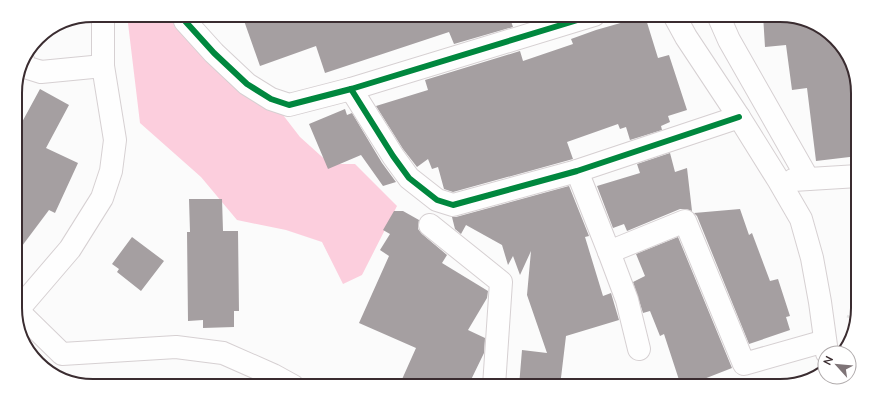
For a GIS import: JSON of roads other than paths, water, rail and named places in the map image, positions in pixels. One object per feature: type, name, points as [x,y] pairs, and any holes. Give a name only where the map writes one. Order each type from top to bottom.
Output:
[{"type":"street","points":[[22,306],[70,249],[102,198],[111,171],[115,140],[104,66],[103,22]]},
{"type":"street","points":[[186,22],[247,84],[271,98],[290,105],[352,89],[571,22]]},
{"type":"street","points":[[678,22],[686,37],[739,117],[801,219],[812,258],[826,345]]},
{"type":"street","points":[[721,22],[729,40],[808,179]]},
{"type":"street","points":[[27,68],[41,72],[104,66]]},
{"type":"street","points":[[352,89],[393,156],[409,178],[437,200],[453,205],[577,171],[739,117]]},
{"type":"street","points":[[577,171],[627,300],[638,349]]},
{"type":"street","points":[[779,181],[851,176]]},
{"type":"street","points":[[609,252],[685,221],[744,364],[817,349]]},
{"type":"street","points":[[430,225],[501,282],[494,379]]},
{"type":"street","points":[[23,318],[62,354],[176,347],[223,353],[281,379]]}]
